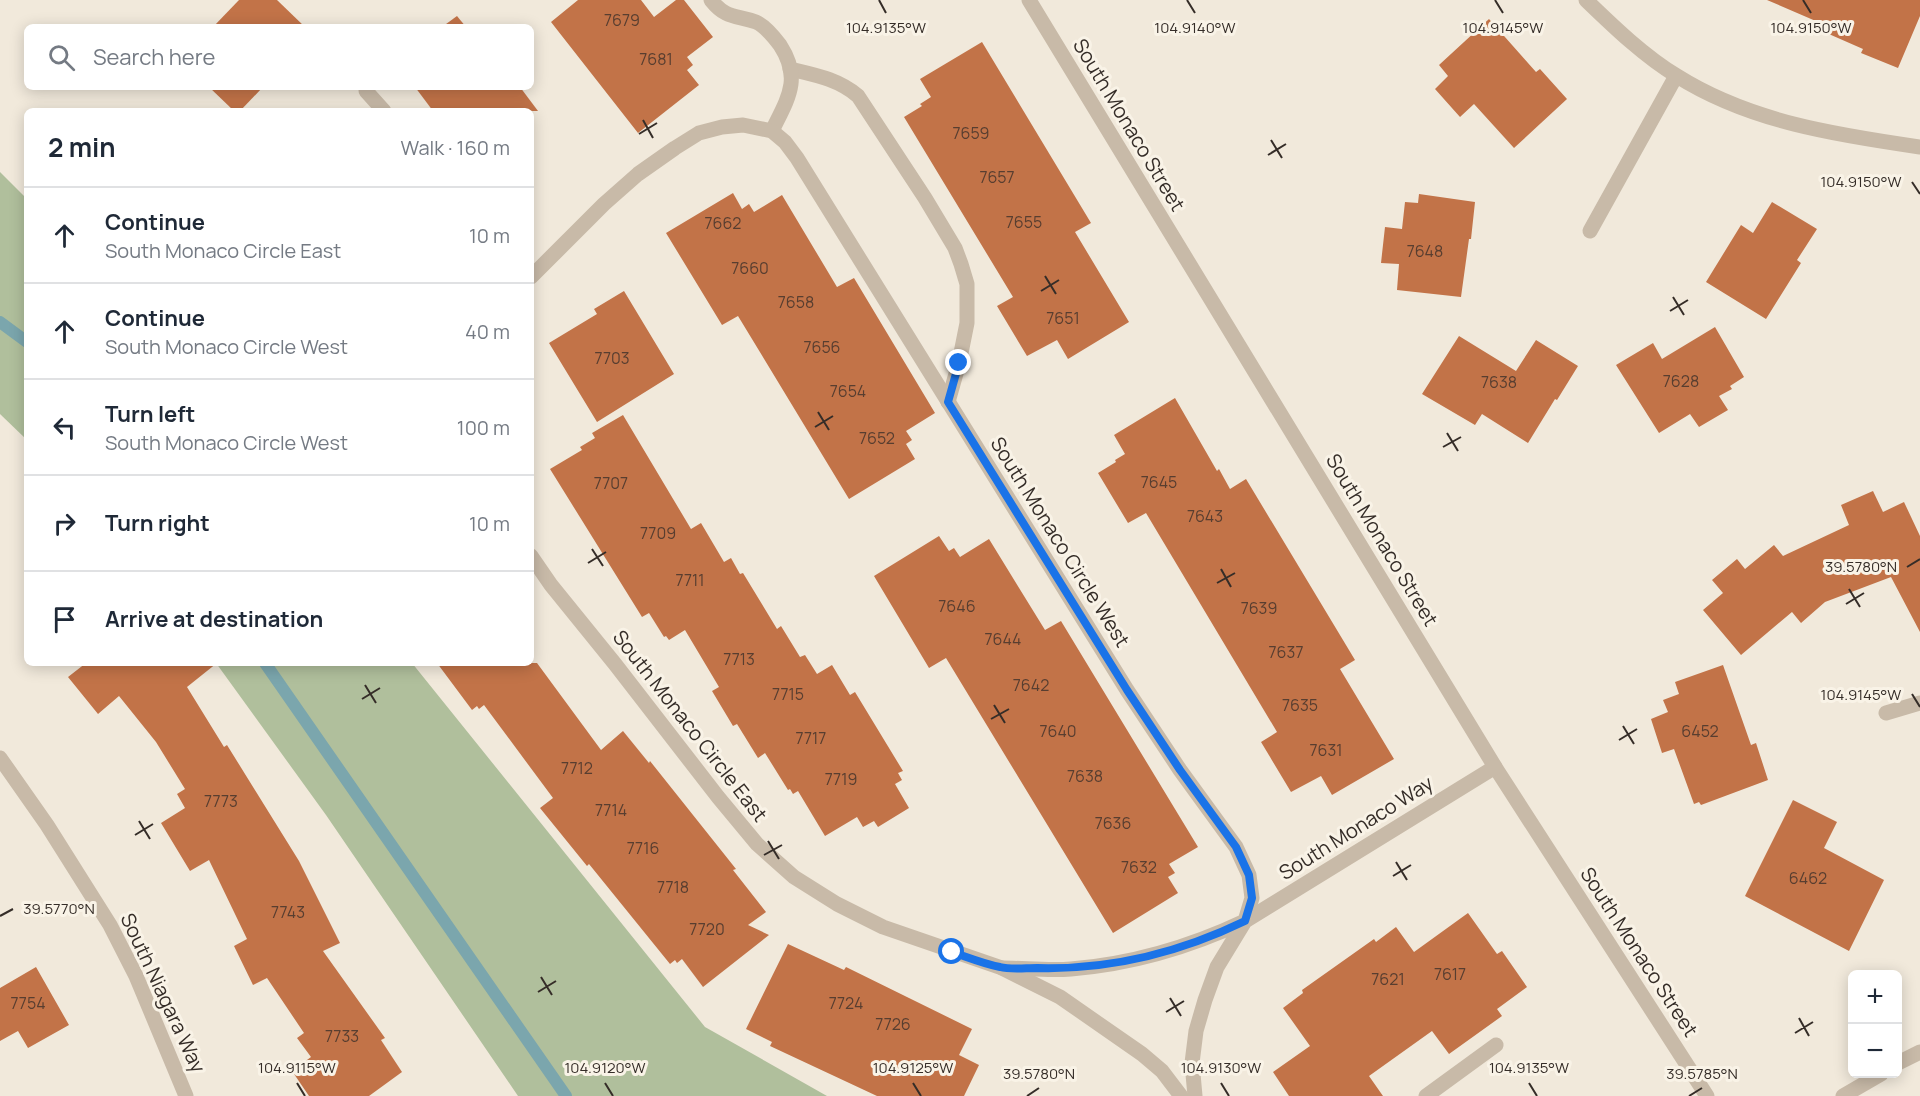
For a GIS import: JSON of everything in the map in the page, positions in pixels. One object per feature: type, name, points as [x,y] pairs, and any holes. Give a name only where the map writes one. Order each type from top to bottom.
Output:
[{"type":"street","points":[[534,274],[604,204],[638,174],[699,133],[743,125],[772,131],[787,101],[793,77],[787,56],[775,38],[758,23],[734,18],[717,8],[711,0]]},
{"type":"street","name":"South Monaco Street","points":[[1029,0],[1495,767],[1707,1096]]},
{"type":"street","points":[[1586,0],[1619,31],[1676,76],[1719,99],[1763,116],[1811,128],[1920,147]]},
{"type":"street","points":[[790,69],[820,76],[844,85],[858,96],[955,248],[967,284],[967,323],[948,402]]},
{"type":"street","points":[[1590,231],[1676,76]]},
{"type":"street","points":[[366,91],[381,108]]},
{"type":"street","name":"South Monaco Circle West","points":[[772,131],[785,142],[797,158],[1127,690],[1180,770],[1236,847],[1249,875],[1252,898],[1245,921]]},
{"type":"street","name":"South Monaco Circle East","points":[[534,560],[718,797],[757,844],[794,877],[837,904],[883,927],[1002,968]]},
{"type":"street","points":[[1886,713],[1920,703]]},
{"type":"street","name":"South Niagara Way","points":[[0,758],[47,825],[110,925],[150,1008],[186,1096]]},
{"type":"street","name":"South Monaco Way","points":[[1195,1096],[1192,1063],[1196,1031],[1217,967],[1245,921],[1495,767]]},
{"type":"street","points":[[1002,968],[1070,969],[1116,964],[1168,952],[1212,937],[1245,921]]},
{"type":"street","points":[[1002,968],[1060,997],[1104,1026],[1162,1071],[1181,1096]]},
{"type":"street","points":[[1426,1096],[1496,1045]]},
{"type":"street","points":[[1902,1061],[1920,1052]]},
{"type":"street","points":[[1843,1096],[1874,1078]]},
{"type":"green space","points":[[0,172],[24,196],[24,437],[0,414]]},
{"type":"green space","points":[[218,666],[414,666],[705,1027],[827,1096],[518,1096],[326,815]]},
{"type":"building","points":[[239,0],[277,0],[302,24],[216,24]]},
{"type":"building","points":[[578,0],[641,0],[654,17],[676,0],[684,0],[713,37],[687,57],[693,65],[687,70],[699,85],[638,133],[551,22]]},
{"type":"building","points":[[1767,0],[1920,0],[1920,16],[1898,68],[1861,53],[1863,49],[1822,31],[1825,25]]},
{"type":"building","points":[[457,16],[464,24],[446,24]]},
{"type":"building","points":[[1489,19],[1536,72],[1540,69],[1567,99],[1514,148],[1474,104],[1460,117],[1435,89],[1448,76],[1439,65]]},
{"type":"building","points":[[982,42],[1091,223],[1075,232],[1129,322],[1068,359],[1057,340],[1027,356],[997,306],[1013,297],[904,117],[922,106],[920,104],[931,97],[920,79]]},
{"type":"building","points":[[212,90],[260,90],[243,108],[231,108]]},
{"type":"building","points":[[417,90],[522,90],[538,111],[534,111],[534,108],[431,108]]},
{"type":"building","points":[[733,193],[742,209],[749,204],[754,212],[782,195],[837,287],[854,278],[935,413],[906,431],[912,440],[906,444],[915,459],[849,499],[738,316],[722,325],[666,233]]},
{"type":"building","points":[[1419,194],[1475,202],[1461,297],[1397,290],[1399,264],[1381,263],[1385,227],[1402,229],[1405,202],[1418,203]]},
{"type":"building","points":[[1772,202],[1817,229],[1797,260],[1801,263],[1766,319],[1706,282],[1741,225],[1753,233]]},
{"type":"building","points":[[624,291],[674,374],[597,422],[549,343],[597,314],[594,309]]},
{"type":"building","points":[[1715,327],[1744,377],[1730,386],[1732,389],[1719,396],[1728,410],[1699,427],[1690,414],[1659,433],[1616,365],[1653,343],[1662,359]]},
{"type":"building","points":[[1459,336],[1516,371],[1536,340],[1578,366],[1528,443],[1482,414],[1475,425],[1422,394]]},
{"type":"building","points":[[1175,398],[1217,471],[1219,469],[1230,489],[1246,479],[1355,660],[1340,669],[1394,759],[1332,795],[1321,776],[1291,792],[1261,742],[1277,732],[1146,513],[1128,523],[1098,473],[1125,454],[1114,435]]},
{"type":"building","points":[[623,415],[691,529],[701,523],[724,562],[731,558],[740,574],[743,573],[777,629],[781,626],[800,657],[805,655],[817,674],[832,665],[850,695],[855,692],[903,771],[898,773],[902,780],[895,784],[909,808],[878,827],[874,821],[863,827],[857,817],[825,836],[798,791],[793,794],[790,789],[788,790],[765,753],[758,758],[737,724],[733,726],[712,691],[719,687],[685,630],[669,640],[666,636],[664,637],[649,613],[642,617],[550,469],[582,450],[580,447],[595,438],[592,433]]},
{"type":"building","points":[[1873,491],[1883,512],[1904,502],[1920,536],[1920,632],[1891,577],[1825,602],[1801,623],[1792,612],[1741,655],[1703,610],[1723,593],[1712,580],[1737,559],[1745,569],[1774,545],[1783,556],[1849,525],[1841,505]]},
{"type":"building","points":[[939,536],[949,551],[954,548],[960,557],[989,539],[1045,630],[1061,621],[1198,847],[1169,864],[1175,873],[1168,877],[1178,893],[1113,933],[946,658],[929,668],[874,576]]},
{"type":"building","points":[[534,663],[537,663],[601,750],[623,731],[649,763],[650,761],[736,869],[733,870],[766,912],[748,925],[769,935],[703,987],[682,959],[670,964],[540,808],[553,798],[484,705],[472,710],[439,666],[534,666]]},
{"type":"building","points":[[1723,665],[1751,745],[1756,743],[1768,780],[1701,805],[1699,802],[1694,804],[1674,749],[1662,753],[1651,719],[1668,712],[1663,700],[1679,694],[1675,682]]},
{"type":"building","points":[[82,666],[213,666],[187,687],[224,747],[227,745],[299,861],[340,943],[323,951],[385,1038],[381,1040],[402,1072],[369,1096],[309,1096],[292,1071],[311,1057],[297,1038],[304,1033],[267,978],[253,985],[234,946],[247,939],[209,860],[190,871],[161,823],[185,808],[177,794],[185,789],[156,742],[119,696],[98,714],[68,677]]},
{"type":"building","points":[[1793,800],[1837,822],[1824,848],[1884,880],[1849,951],[1745,896]]},
{"type":"building","points":[[1468,913],[1497,954],[1502,951],[1527,987],[1497,1009],[1502,1016],[1449,1054],[1432,1031],[1369,1076],[1383,1096],[1289,1096],[1273,1072],[1310,1046],[1283,1008],[1303,993],[1302,990],[1374,939],[1376,942],[1396,927],[1414,952]]},
{"type":"building","points":[[788,944],[844,970],[846,967],[972,1029],[959,1055],[979,1065],[964,1096],[877,1096],[770,1046],[772,1042],[746,1029]]},
{"type":"building","points":[[36,967],[69,1025],[28,1048],[18,1031],[0,1041],[0,988]]},
{"type":"waterway","points":[[0,322],[24,340]]},
{"type":"waterway","points":[[267,666],[566,1096]]},
{"type":"route","points":[[952,952],[1002,968],[1070,969],[1116,964],[1168,952],[1212,937],[1245,921],[1252,898],[1249,875],[1236,847],[1180,770],[1127,690],[948,402],[959,363]]}]
